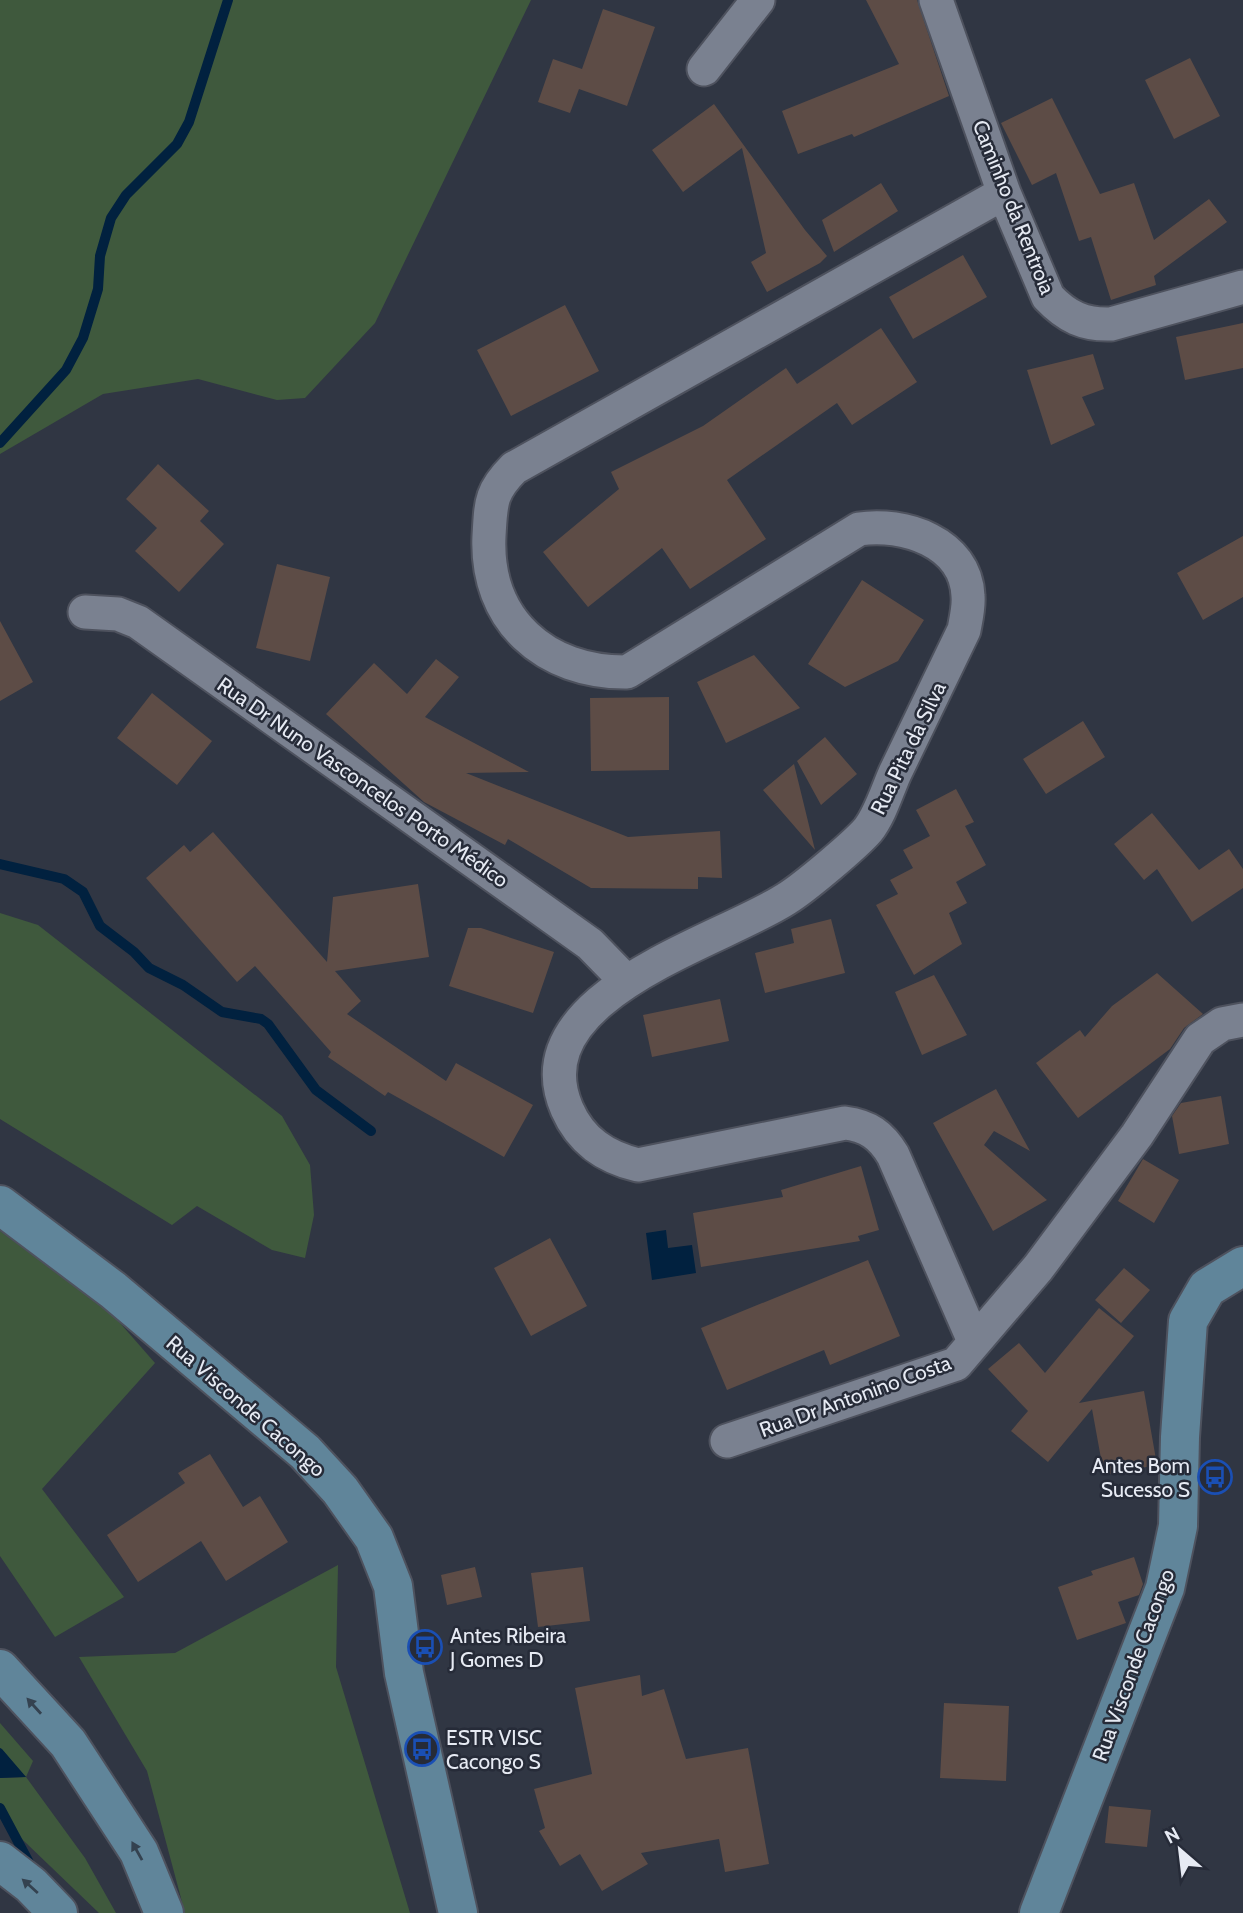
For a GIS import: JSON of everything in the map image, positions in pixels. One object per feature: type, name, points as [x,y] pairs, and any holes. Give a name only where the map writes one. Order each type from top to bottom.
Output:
[{"type":"main road","name":"Rua Visconde Cacongo","points":[[0,1205],[10,1209],[113,1290],[305,1452],[340,1490],[374,1538],[393,1586],[404,1673],[458,1913]]},
{"type":"main road","name":"Rua Visconde Cacongo","points":[[1039,1913],[1165,1588],[1178,1526],[1180,1437],[1188,1321],[1207,1288],[1243,1266]]},
{"type":"main road","points":[[0,1669],[68,1743],[139,1852],[164,1913]]},
{"type":"main road","points":[[0,1861],[31,1885],[58,1913]]},
{"type":"street","points":[[704,69],[758,0]]},
{"type":"street","name":"Caminho da Rentroia","points":[[936,0],[1004,193],[1048,297],[1073,318],[1088,324],[1111,324],[1243,287]]},
{"type":"street","name":"Rua Pita da Silva","points":[[973,1339],[892,1155],[884,1141],[871,1130],[845,1123],[638,1165],[618,1160],[584,1138],[564,1103],[562,1062],[578,1024],[598,1001],[626,982],[787,898],[868,830],[964,630],[968,595],[962,576],[952,559],[922,534],[880,525],[859,529],[626,672],[583,669],[544,652],[527,638],[500,601],[488,556],[491,501],[496,486],[513,468],[1004,193]]},
{"type":"street","name":"Rua Dr Nuno Vasconcelos Porto Médico","points":[[85,612],[118,614],[138,622],[590,944],[626,982]]},
{"type":"street","points":[[973,1339],[1054,1246],[1137,1135],[1199,1039],[1222,1024],[1243,1020]]},
{"type":"street","name":"Rua Dr Antonino Costa","points":[[727,1441],[956,1364],[973,1339]]},
{"type":"green space","points":[[0,0],[531,0],[375,323],[305,398],[277,400],[198,379],[103,394],[0,454]]},
{"type":"green space","points":[[0,913],[38,925],[282,1116],[310,1165],[314,1215],[305,1258],[272,1250],[197,1206],[172,1225],[0,1119]]},
{"type":"green space","points":[[0,1231],[113,1315],[155,1363],[42,1489],[124,1597],[55,1637],[0,1556]]},
{"type":"green space","points":[[338,1565],[336,1667],[410,1913],[185,1913],[147,1771],[79,1657],[175,1653]]},
{"type":"green space","points":[[0,1723],[33,1761],[26,1777],[0,1748]]},
{"type":"green space","points":[[26,1777],[85,1858],[116,1913],[99,1913],[0,1818],[0,1778]]},
{"type":"water","points":[[666,1230],[668,1248],[692,1245],[696,1273],[652,1280],[646,1233]]},
{"type":"water","points":[[0,1748],[2,1749],[26,1777],[0,1778]]},
{"type":"building","points":[[866,0],[917,0],[949,96],[854,137],[852,134],[798,154],[782,111],[899,64]]},
{"type":"building","points":[[603,9],[655,27],[627,106],[579,89],[570,113],[538,102],[553,59],[582,69]]},
{"type":"building","points":[[1190,58],[1220,116],[1174,139],[1145,80]]},
{"type":"building","points":[[1052,98],[1100,194],[1134,183],[1154,240],[1209,199],[1227,222],[1154,276],[1156,285],[1111,300],[1091,237],[1079,241],[1056,173],[1032,185],[1001,123]]},
{"type":"building","points":[[714,104],[805,230],[827,256],[820,263],[767,292],[751,262],[766,253],[742,148],[683,192],[652,150]]},
{"type":"building","points":[[881,183],[898,211],[834,252],[822,220]]},
{"type":"building","points":[[963,255],[987,297],[913,339],[889,297]]},
{"type":"building","points":[[565,305],[599,371],[511,416],[477,350]]},
{"type":"building","points":[[1243,323],[1243,368],[1185,380],[1176,337]]},
{"type":"building","points":[[881,328],[917,382],[852,425],[837,403],[727,480],[766,539],[690,589],[662,548],[588,607],[543,552],[619,489],[611,472],[703,426],[786,368],[797,384]]},
{"type":"building","points":[[1093,354],[1104,389],[1082,397],[1095,425],[1051,445],[1027,370]]},
{"type":"building","points":[[158,464],[209,511],[200,521],[224,544],[179,592],[135,551],[157,528],[126,499]]},
{"type":"building","points":[[1243,536],[1243,597],[1203,620],[1177,573]]},
{"type":"building","points":[[277,564],[330,577],[310,661],[256,648]]},
{"type":"building","points":[[862,580],[924,620],[898,661],[845,687],[808,664]]},
{"type":"building","points":[[0,621],[33,682],[0,701]]},
{"type":"building","points":[[754,655],[800,708],[726,743],[697,682]]},
{"type":"building","points":[[436,659],[459,677],[425,717],[529,772],[466,773],[628,837],[720,831],[722,878],[698,877],[698,889],[591,888],[508,839],[505,845],[424,802],[326,714],[374,663],[407,694]]},
{"type":"building","points":[[152,693],[212,741],[177,785],[117,738]]},
{"type":"building","points":[[669,697],[669,770],[591,771],[590,698]]},
{"type":"building","points":[[1083,721],[1105,757],[1046,794],[1023,759]]},
{"type":"building","points":[[825,737],[857,774],[821,805],[797,761]]},
{"type":"building","points":[[794,764],[815,850],[763,790]]},
{"type":"building","points":[[956,789],[974,822],[965,826],[986,865],[956,882],[967,903],[949,913],[962,944],[914,975],[876,905],[898,894],[890,880],[913,868],[903,850],[930,836],[916,810]]},
{"type":"building","points":[[1152,813],[1199,870],[1229,849],[1243,869],[1243,888],[1192,922],[1157,869],[1144,880],[1114,844]]},
{"type":"building","points":[[213,832],[327,962],[333,897],[418,884],[429,957],[335,971],[361,1001],[347,1014],[446,1081],[456,1063],[533,1105],[504,1157],[388,1092],[385,1096],[328,1057],[331,1052],[255,966],[237,982],[146,878],[184,845],[190,852]]},
{"type":"building","points":[[831,919],[845,973],[765,993],[755,953],[794,943],[791,929]]},
{"type":"building","points":[[468,928],[481,928],[554,952],[533,1013],[449,986]]},
{"type":"building","points":[[1157,973],[1203,1014],[1184,1028],[1170,1049],[1078,1118],[1036,1063],[1080,1030],[1085,1037],[1112,1006]]},
{"type":"building","points":[[934,975],[967,1035],[922,1055],[895,992]]},
{"type":"building","points":[[720,999],[729,1041],[652,1057],[643,1015]]},
{"type":"building","points":[[996,1089],[1030,1151],[994,1131],[984,1145],[1047,1200],[993,1231],[933,1123]]},
{"type":"building","points":[[1221,1096],[1229,1144],[1179,1154],[1172,1116],[1181,1103]]},
{"type":"building","points":[[1143,1159],[1179,1180],[1154,1223],[1118,1201]]},
{"type":"building","points":[[861,1166],[879,1230],[858,1236],[860,1241],[701,1267],[693,1213],[783,1197],[781,1190]]},
{"type":"building","points":[[550,1238],[587,1306],[531,1336],[494,1268]]},
{"type":"building","points":[[868,1260],[900,1336],[830,1365],[824,1350],[727,1390],[701,1328]]},
{"type":"building","points":[[1124,1268],[1150,1290],[1121,1323],[1095,1300]]},
{"type":"building","points":[[1099,1308],[1134,1336],[1079,1403],[1144,1391],[1157,1465],[1104,1475],[1092,1409],[1048,1462],[1011,1431],[1028,1411],[988,1369],[1019,1343],[1045,1373]]},
{"type":"building","points":[[210,1454],[243,1507],[260,1496],[288,1542],[226,1581],[201,1541],[138,1582],[107,1535],[185,1483],[178,1473]]},
{"type":"building","points":[[1134,1557],[1143,1584],[1139,1595],[1118,1602],[1126,1623],[1077,1640],[1058,1587],[1093,1575],[1091,1571]]},
{"type":"building","points":[[475,1567],[482,1597],[447,1605],[441,1575]]},
{"type":"building","points":[[583,1567],[590,1621],[538,1627],[531,1573]]},
{"type":"building","points":[[640,1675],[642,1696],[664,1689],[686,1759],[748,1748],[769,1864],[725,1872],[719,1839],[641,1853],[648,1864],[602,1891],[580,1854],[560,1866],[539,1831],[545,1828],[534,1789],[592,1774],[575,1688]]},
{"type":"building","points":[[944,1703],[1009,1706],[1006,1781],[940,1778]]},
{"type":"building","points":[[1109,1806],[1151,1810],[1147,1847],[1105,1843]]},
{"type":"waterway","points":[[0,443],[66,370],[83,338],[98,289],[100,256],[111,218],[126,195],[177,144],[189,122],[228,0]]},
{"type":"waterway","points":[[0,864],[64,879],[83,892],[100,926],[134,952],[149,968],[183,985],[222,1012],[261,1019],[268,1024],[316,1090],[371,1131]]},
{"type":"waterway","points":[[0,1808],[32,1868]]},
{"type":"place","name":"Antes Bom Sucesso S","points":[[1215,1477]]},
{"type":"place","name":"Antes Ribeira J Gomes D","points":[[425,1647]]},
{"type":"place","name":"ESTR VISC Cacongo S","points":[[422,1749]]}]
